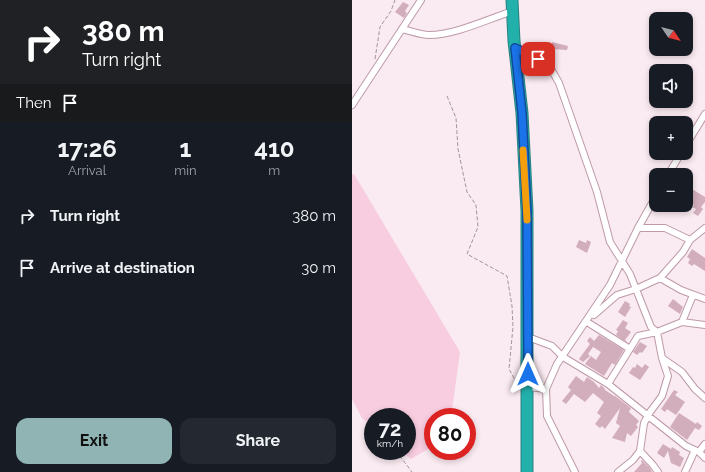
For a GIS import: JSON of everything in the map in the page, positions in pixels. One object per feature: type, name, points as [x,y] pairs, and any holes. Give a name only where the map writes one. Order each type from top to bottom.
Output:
[{"type":"highway","points":[[513,5],[515,45],[522,113],[527,211],[527,472]]},
{"type":"street","points":[[352,105],[421,0]]},
{"type":"street","points":[[402,29],[424,34],[445,33],[460,29],[513,5]]},
{"type":"street","points":[[515,45],[547,62],[559,83],[597,192],[610,242],[630,274],[651,327],[657,332],[662,358],[668,376],[662,396],[644,423],[640,451],[633,460],[618,472]]},
{"type":"street","points":[[693,134],[705,114]]},
{"type":"street","points":[[575,472],[547,416],[546,389],[557,364],[588,320],[610,285],[649,208]]},
{"type":"street","points":[[638,228],[665,228],[690,240]]},
{"type":"street","points":[[588,320],[617,294],[636,289],[660,278],[683,252],[690,240],[705,228]]},
{"type":"street","points":[[660,278],[681,290],[705,299]]},
{"type":"street","points":[[682,322],[693,295]]},
{"type":"street","points":[[588,320],[630,349]]},
{"type":"street","points":[[608,384],[638,336],[657,332],[682,322],[705,325]]},
{"type":"street","points":[[528,337],[552,346],[563,357],[608,384],[686,446],[697,451],[705,458]]},
{"type":"street","points":[[662,358],[682,372],[705,398]]},
{"type":"street","points":[[528,387],[546,389]]},
{"type":"street","points":[[685,472],[697,451],[705,444]]},
{"type":"street","points":[[640,451],[654,465],[658,472]]},
{"type":"path","points":[[373,72],[380,27],[391,11],[395,0]]},
{"type":"path","points":[[447,96],[456,118],[458,149],[467,192],[476,206],[478,227],[468,254],[508,276],[513,327],[509,369],[515,380],[528,387]]},
{"type":"path","points":[[403,460],[412,472]]},
{"type":"shaded area","points":[[354,174],[460,352],[452,408],[424,408],[424,451],[416,456],[416,408],[364,408],[364,420],[352,399],[352,175]]},
{"type":"building","points":[[403,2],[409,5],[405,11],[407,13],[404,18],[395,12]]},
{"type":"building","points":[[552,42],[568,46],[567,50],[551,49]]},
{"type":"building","points":[[693,190],[705,197],[705,202],[701,207],[703,209],[698,216],[693,213],[696,209],[693,208]]},
{"type":"building","points":[[579,240],[586,243],[587,240],[591,242],[587,253],[576,247]]},
{"type":"building","points":[[692,249],[705,258],[705,271],[694,264],[692,266],[688,263],[690,259],[687,257]]},
{"type":"building","points":[[673,299],[683,307],[680,314],[668,306]]},
{"type":"building","points":[[625,301],[630,304],[629,306],[631,307],[625,317],[618,312]]},
{"type":"building","points":[[623,320],[628,323],[625,328],[631,332],[625,340],[628,343],[616,335],[618,331],[616,330]]},
{"type":"building","points":[[599,335],[624,350],[615,365],[612,363],[604,376],[585,364],[591,356],[596,360],[601,352],[593,347],[588,354],[590,356],[583,362],[579,359],[590,344],[587,341],[590,337],[594,341]]},
{"type":"building","points":[[640,342],[647,346],[642,353],[640,352],[637,355],[633,352]]},
{"type":"building","points":[[637,364],[642,368],[645,364],[649,367],[640,380],[629,373]]},
{"type":"building","points":[[576,376],[584,382],[587,377],[599,388],[601,385],[605,390],[631,408],[629,412],[639,421],[636,425],[638,427],[631,436],[627,433],[625,442],[612,438],[620,426],[616,423],[620,408],[605,429],[602,426],[600,428],[595,424],[601,416],[597,413],[604,402],[593,393],[585,402],[574,394],[566,404],[562,401],[571,390],[568,387]]},
{"type":"building","points":[[674,390],[678,392],[675,395],[685,402],[676,415],[667,409],[665,412],[661,409]]},
{"type":"building","points":[[679,413],[696,424],[697,422],[702,426],[699,430],[695,428],[687,440],[670,427]]},
{"type":"building","points":[[663,444],[680,452],[679,455],[684,458],[680,467],[671,463],[668,451],[664,458],[657,453]]},
{"type":"building","points":[[642,460],[652,472],[634,472],[642,463]]},
{"type":"slow traffic","points":[[523,150],[527,220]]},
{"type":"route","points":[[528,374],[527,211],[522,113],[515,48],[538,59]]}]
